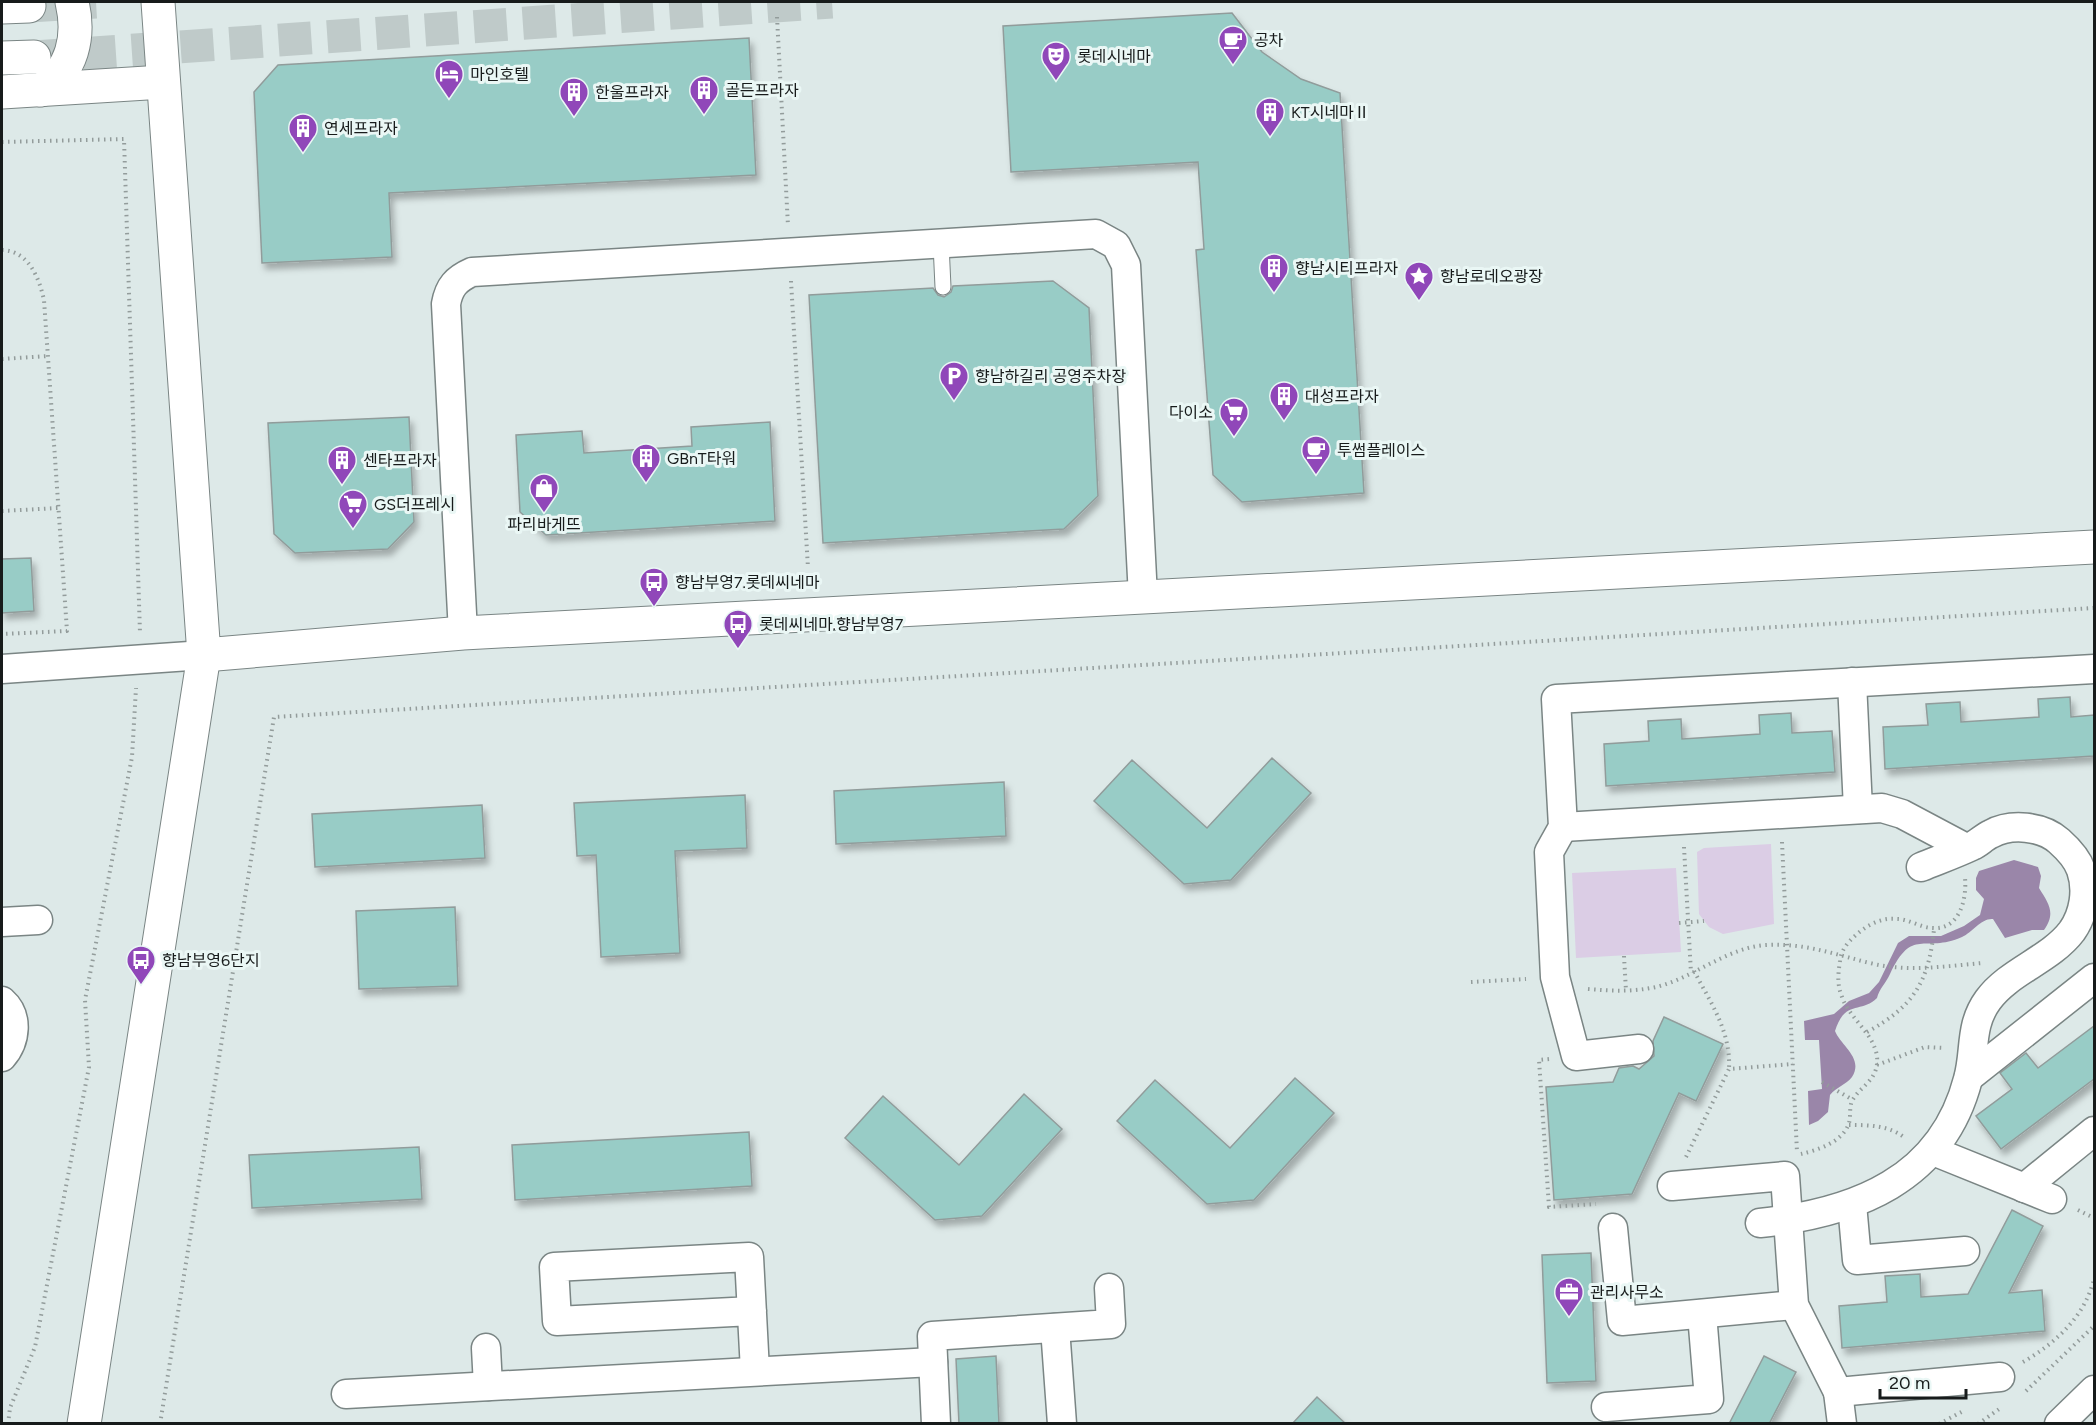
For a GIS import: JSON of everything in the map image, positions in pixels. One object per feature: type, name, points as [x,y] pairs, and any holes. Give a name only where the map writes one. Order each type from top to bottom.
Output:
[{"type":"main road","points":[[41,90],[55,82],[66,68],[74,47],[77,25],[72,2]]},
{"type":"main road","points":[[84,1424],[204,655],[158,2]]},
{"type":"main road","points":[[2,58],[34,57]]},
{"type":"main road","points":[[2,92],[163,82]]},
{"type":"main road","points":[[204,655],[463,633],[2094,547]]},
{"type":"street","points":[[463,633],[446,304],[453,284],[472,272],[1096,234],[1107,238],[1123,254],[1126,265],[1143,597]]},
{"type":"street","points":[[2,669],[204,655]]},
{"type":"street","points":[[1639,1049],[1576,1056],[1555,977],[1549,852],[1563,827],[1556,699],[2094,669]]},
{"type":"street","points":[[1852,682],[1858,809]]},
{"type":"street","points":[[1563,827],[1882,808],[1902,814],[1961,850]]},
{"type":"street","points":[[1760,1223],[1789,1220],[1865,1200],[1903,1178],[1922,1142],[1956,1112],[1955,1055],[1972,1034],[1988,1000],[2001,987],[2056,946],[2086,920],[2082,912],[2085,890],[2081,869],[2070,851],[2054,837],[2034,828],[2013,827],[1992,833],[1961,850],[1921,867]]},
{"type":"street","points":[[2,922],[38,920]]},
{"type":"street","points":[[1955,1055],[2094,978]]},
{"type":"street","points":[[2,1001],[12,1016],[14,1028],[13,1040],[2,1057]]},
{"type":"street","points":[[2024,1188],[2094,1131]]},
{"type":"street","points":[[1922,1142],[2052,1199]]},
{"type":"street","points":[[1672,1186],[1785,1176],[1794,1305],[1838,1392],[1842,1424]]},
{"type":"street","points":[[1852,1204],[1857,1260],[1965,1251]]},
{"type":"street","points":[[1607,1216],[1622,1321],[1794,1305]]},
{"type":"street","points":[[752,1311],[557,1321],[554,1268],[749,1257],[752,1311],[755,1371]]},
{"type":"street","points":[[936,1424],[932,1336],[1111,1324],[1108,1288]]},
{"type":"street","points":[[1606,1407],[1709,1408],[1702,1314]]},
{"type":"street","points":[[1055,1328],[1062,1424]]},
{"type":"street","points":[[486,1348],[488,1386]]},
{"type":"street","points":[[346,1394],[933,1362]]},
{"type":"street","points":[[1838,1392],[2012,1385]]},
{"type":"street","points":[[2059,1424],[2094,1390]]},
{"type":"lane","points":[[941,244],[943,287]]},
{"type":"path","points":[[777,17],[808,568]]},
{"type":"path","points":[[2,142],[124,139],[141,617],[132,757],[85,1000],[89,1067],[35,1347],[10,1408],[8,1424]]},
{"type":"path","points":[[2,250],[28,261],[39,278],[44,300],[67,630],[2,634]]},
{"type":"path","points":[[2,359],[48,356]]},
{"type":"path","points":[[2,511],[58,508]]},
{"type":"path","points":[[160,1424],[274,717],[2094,608]]},
{"type":"path","points":[[1780,814],[1797,1155],[1816,1151],[1836,1140],[1849,1125],[1853,1100],[1872,1080],[1877,1065],[1874,1047],[1867,1032],[1852,1016],[1842,998],[1837,978],[1841,953],[1863,928],[1878,921],[1898,918],[1934,928],[1950,924],[1961,912],[1965,880],[1961,850]]},
{"type":"path","points":[[1672,1186],[1730,1069],[1730,1048],[1724,1028],[1693,972],[1683,820]]},
{"type":"path","points":[[1679,923],[1704,921]]},
{"type":"path","points":[[1867,1032],[1892,1018],[1908,1004],[1929,967],[1934,928]]},
{"type":"path","points":[[1555,977],[1587,989],[1626,991],[1658,987],[1738,952],[1764,945],[1803,945],[1841,953],[1875,964],[1929,967],[1989,962],[1983,970]]},
{"type":"path","points":[[1624,956],[1626,991]]},
{"type":"path","points":[[1471,982],[1496,980]]},
{"type":"path","points":[[1877,1065],[1925,1047],[1955,1055]]},
{"type":"path","points":[[1576,1056],[1539,1060],[1549,1207],[1607,1216]]},
{"type":"path","points":[[1730,1069],[1793,1064]]},
{"type":"path","points":[[1822,1082],[1853,1100]]},
{"type":"path","points":[[1849,1125],[1873,1126],[1897,1131],[1907,1139],[1922,1142]]},
{"type":"path","points":[[1899,1148],[1907,1139]]},
{"type":"path","points":[[2012,1385],[2094,1326]]},
{"type":"path","points":[[1978,1424],[2005,1405]]},
{"type":"shaded area","points":[[1771,844],[1774,924],[1723,934],[1709,927],[1699,914],[1697,852],[1704,848]]},
{"type":"shaded area","points":[[2014,860],[2038,867],[2041,876],[2039,888],[2050,909],[2050,919],[2044,930],[2032,930],[2005,938],[1993,919],[1989,919],[1962,937],[1949,942],[1920,944],[1905,950],[1877,998],[1871,1003],[1848,1011],[1839,1021],[1835,1031],[1850,1052],[1855,1070],[1850,1080],[1830,1095],[1828,1112],[1809,1125],[1808,1091],[1822,1089],[1819,1040],[1805,1040],[1804,1021],[1834,1014],[1849,1001],[1869,993],[1879,982],[1898,943],[1909,936],[1941,936],[1964,926],[1980,915],[1984,899],[1976,890],[1976,878],[1979,871]]},
{"type":"shaded area","points":[[1676,868],[1681,952],[1576,958],[1572,873]]},
{"type":"building","points":[[1232,13],[1262,52],[1301,79],[1340,93],[1364,493],[1242,502],[1213,475],[1196,250],[1204,249],[1198,162],[1011,172],[1003,26]]},
{"type":"building","points":[[749,38],[756,175],[389,193],[392,257],[262,263],[254,92],[278,65]]},
{"type":"building","name":"향남하길리 공영주차장","points":[[1053,281],[1089,308],[1098,496],[1064,529],[823,543],[809,295],[933,288],[938,295],[944,297],[951,292],[953,286]]},
{"type":"building","name":"센타프라자","points":[[409,417],[414,522],[388,549],[295,553],[274,534],[268,423]]},
{"type":"building","name":"GBnT타워","points":[[770,422],[775,521],[546,535],[520,512],[516,435],[582,431],[584,453],[692,446],[691,427]]},
{"type":"building","points":[[31,558],[34,611],[2,613],[2,559]]},
{"type":"building","points":[[2070,697],[2071,717],[2094,715],[2094,756],[1885,769],[1883,727],[1928,725],[1926,704],[1960,702],[1961,722],[2039,717],[2038,699]]},
{"type":"building","points":[[1791,713],[1792,733],[1832,731],[1835,772],[1606,786],[1604,744],[1649,741],[1648,721],[1681,719],[1682,739],[1760,734],[1759,715]]},
{"type":"building","points":[[1272,758],[1311,793],[1231,880],[1184,884],[1094,801],[1132,760],[1207,828]]},
{"type":"building","points":[[1004,782],[1006,836],[836,844],[834,791]]},
{"type":"building","points":[[745,795],[747,848],[675,851],[680,953],[601,957],[596,855],[577,856],[574,803]]},
{"type":"building","points":[[482,805],[485,858],[315,867],[312,814]]},
{"type":"building","points":[[455,907],[458,986],[359,989],[356,911]]},
{"type":"building","points":[[1664,1017],[1723,1044],[1696,1101],[1679,1093],[1632,1194],[1554,1200],[1546,1087],[1613,1082],[1619,1068],[1633,1066],[1639,1069],[1654,1056],[1653,1041]]},
{"type":"building","points":[[2094,1026],[2094,1079],[2001,1149],[1976,1116],[2012,1089],[2000,1073],[2026,1053],[2038,1068]]},
{"type":"building","points":[[1295,1078],[1334,1113],[1254,1200],[1207,1204],[1117,1121],[1155,1080],[1230,1148]]},
{"type":"building","points":[[1024,1094],[1062,1129],[982,1216],[935,1220],[845,1138],[883,1096],[959,1165]]},
{"type":"building","points":[[749,1132],[752,1186],[515,1200],[512,1145]]},
{"type":"building","points":[[419,1147],[422,1199],[252,1208],[249,1155]]},
{"type":"building","points":[[2012,1210],[2043,1226],[2009,1293],[2042,1290],[2045,1331],[1842,1348],[1839,1306],[1887,1302],[1885,1276],[1920,1274],[1921,1297],[1968,1294]]},
{"type":"building","name":"관리사무소","points":[[1591,1253],[1596,1381],[1547,1383],[1542,1255]]},
{"type":"building","points":[[996,1356],[999,1424],[959,1424],[956,1359]]},
{"type":"building","points":[[1764,1356],[1796,1372],[1769,1424],[1729,1424]]},
{"type":"building","points":[[1317,1397],[1346,1424],[1292,1424]]},
{"type":"tunnel","points":[[29,6],[96,2]]},
{"type":"tunnel","points":[[34,57],[832,2]]},
{"type":"place","name":"공차","points":[[1233,66]]},
{"type":"place","name":"롯데시네마","points":[[1056,82]]},
{"type":"place","name":"마인호텔","points":[[449,100]]},
{"type":"place","name":"골든프라자","points":[[704,116]]},
{"type":"place","name":"한울프라자","points":[[574,118]]},
{"type":"place","name":"KT시네마Ⅱ","points":[[1270,138]]},
{"type":"place","name":"연세프라자","points":[[303,154]]},
{"type":"place","name":"향남시티프라자","points":[[1274,294]]},
{"type":"place","name":"향남로데오광장","points":[[1419,302]]},
{"type":"place","name":"향남하길리 공영주차장","points":[[954,402]]},
{"type":"place","name":"대성프라자","points":[[1284,422]]},
{"type":"place","name":"다이소","points":[[1234,438]]},
{"type":"place","name":"투썸플레이스","points":[[1316,476]]},
{"type":"place","name":"GBnT타워","points":[[646,484]]},
{"type":"place","name":"센타프라자","points":[[342,486]]},
{"type":"place","name":"파리바게뜨","points":[[544,514]]},
{"type":"place","name":"GS더프레시","points":[[353,530]]},
{"type":"place","name":"향남부영7.롯데씨네마","points":[[654,608]]},
{"type":"place","name":"롯데씨네마.향남부영7","points":[[738,650]]},
{"type":"place","name":"향남부영6단지","points":[[141,986]]},
{"type":"place","name":"관리사무소","points":[[1569,1318]]}]
